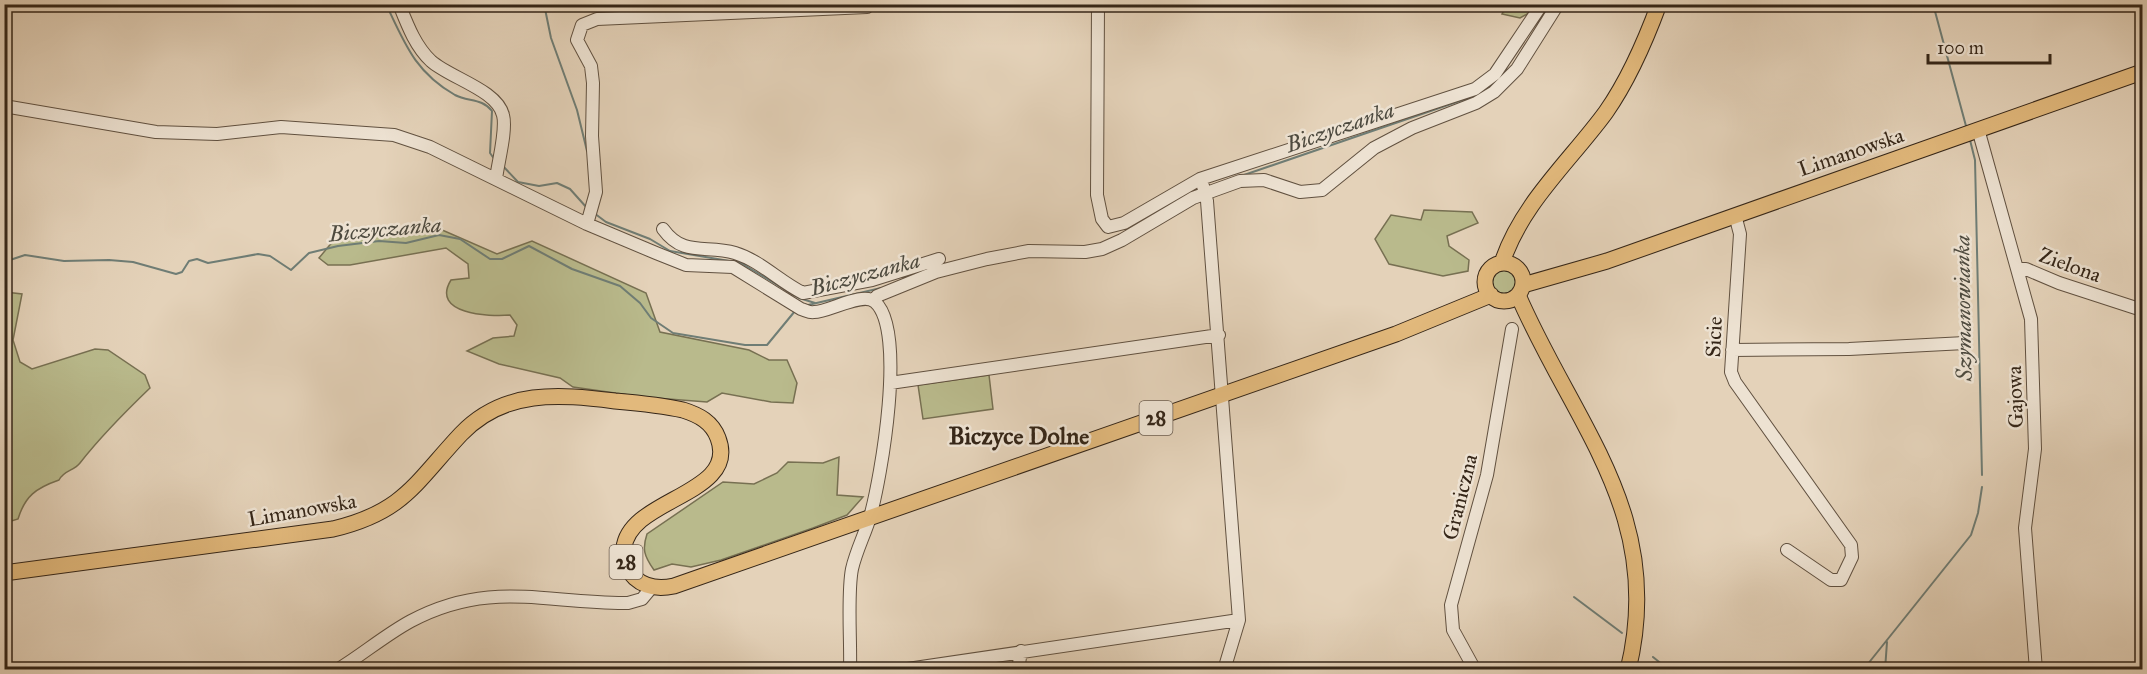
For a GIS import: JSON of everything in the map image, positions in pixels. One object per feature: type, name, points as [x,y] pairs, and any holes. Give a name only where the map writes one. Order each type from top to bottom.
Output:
[{"type":"main road","points":[[1628,669],[1635,628],[1636,584],[1627,524],[1618,494],[1596,441],[1535,336],[1514,280],[1514,236],[1546,186],[1607,110],[1629,75],[1659,4]]},
{"type":"main road","name":"Limanowska","points":[[1488,290],[1499,300],[1514,280],[1573,272],[2142,72]]},
{"type":"main road","name":"28","points":[[652,587],[668,587],[688,582],[1396,334],[1442,315],[1488,290],[1488,272],[1514,280]]},
{"type":"main road","name":"Limanowska","points":[[4,573],[256,540],[351,525],[376,516],[399,501],[420,483],[469,427],[495,408],[508,403],[553,395],[676,409],[697,415],[713,428],[720,447],[718,463],[707,478],[644,517],[628,533],[624,553],[628,569],[639,581],[652,587]]},
{"type":"street","points":[[399,4],[418,45],[430,60],[500,106],[504,119],[497,168]]},
{"type":"street","points":[[1098,4],[1097,195],[1102,219],[1108,227],[1124,223],[1200,179],[1475,89],[1495,74],[1542,4]]},
{"type":"street","points":[[663,230],[670,239],[684,248],[735,253],[766,268],[804,293],[874,291],[936,272],[1029,251],[1085,252],[1102,249],[1206,193],[1254,179],[1300,192],[1322,190],[1374,148],[1412,128],[1476,103],[1494,92],[1517,69],[1558,4]]},
{"type":"street","points":[[590,213],[596,192],[592,136],[593,83],[591,66],[577,40],[582,25],[597,19],[867,7]]},
{"type":"street","points":[[4,106],[156,132],[217,134],[281,127],[394,135],[497,168],[590,213],[686,265],[733,267],[798,307],[813,313],[868,298],[874,291],[939,259]]},
{"type":"street","name":"Gajowa","points":[[1978,129],[2019,269],[2031,319],[2035,449],[2025,528],[2036,669]]},
{"type":"street","points":[[1200,179],[1206,193],[1219,335],[1239,620],[1224,669]]},
{"type":"street","name":"Sicie","points":[[1735,215],[1740,234],[1731,372],[1735,382],[1851,545],[1852,557],[1841,580],[1831,580],[1787,550]]},
{"type":"street","points":[[733,267],[735,253]]},
{"type":"street","name":"Zielona","points":[[2019,269],[2026,268],[2067,286],[2142,310]]},
{"type":"street","points":[[850,669],[852,568],[870,519],[888,428],[889,337],[874,291]]},
{"type":"street","name":"Graniczna","points":[[1475,669],[1453,630],[1451,605],[1488,475],[1512,329]]},
{"type":"street","points":[[890,383],[1219,335]]},
{"type":"street","points":[[1732,350],[1849,349],[1965,343]]},
{"type":"street","points":[[337,669],[410,622],[465,600],[520,595],[628,603],[642,599],[652,587]]},
{"type":"street","points":[[901,669],[1239,620]]},
{"type":"street","points":[[1018,669],[1021,651]]},
{"type":"green space","points":[[1507,5],[1535,5],[1529,13],[1520,18],[1502,14]]},
{"type":"green space","points":[[1424,210],[1472,212],[1478,223],[1447,236],[1449,246],[1469,260],[1468,271],[1443,276],[1389,264],[1375,239],[1391,215],[1421,220]]},
{"type":"green space","points":[[433,226],[497,254],[532,241],[646,293],[660,332],[749,350],[769,360],[787,360],[797,383],[793,403],[771,402],[722,393],[707,402],[643,397],[573,387],[560,378],[499,364],[467,351],[493,338],[514,336],[517,325],[510,315],[477,314],[455,307],[448,300],[447,291],[451,280],[469,278],[468,264],[446,248],[350,265],[328,265],[319,258],[334,240],[344,237],[389,230],[418,233]]},
{"type":"green space","points":[[1504,269],[1513,273],[1517,282],[1513,291],[1504,295],[1495,291],[1491,282],[1495,273]]},
{"type":"green space","points":[[5,292],[22,294],[13,340],[20,362],[32,369],[95,349],[108,350],[145,375],[150,388],[96,443],[78,466],[64,474],[59,480],[32,494],[24,504],[18,519],[5,523]]},
{"type":"green space","points":[[989,375],[993,409],[923,419],[918,385]]},
{"type":"green space","points":[[839,457],[837,495],[863,497],[847,515],[721,560],[691,567],[672,564],[654,570],[648,561],[644,548],[647,534],[723,482],[754,484],[777,473],[788,462],[823,463]]},
{"type":"waterway","points":[[386,4],[413,56],[430,77],[455,95],[484,104],[492,111],[490,153],[495,160]]},
{"type":"waterway","points":[[544,4],[551,38],[577,110],[587,151]]},
{"type":"waterway","name":"Szymanowianka","points":[[1933,4],[1966,126]]},
{"type":"waterway","name":"Biczyczanka","points":[[1244,175],[1480,94]]},
{"type":"waterway","name":"Szymanowianka","points":[[1970,140],[1975,160],[1982,475]]},
{"type":"waterway","points":[[502,165],[518,182],[539,186],[557,183],[570,189],[587,208]]},
{"type":"waterway","points":[[594,213],[606,222],[650,239],[670,251],[741,263],[799,298],[815,303]]},
{"type":"waterway","name":"Biczyczanka","points":[[1133,227],[1149,217]]},
{"type":"waterway","name":"Biczyczanka","points":[[4,262],[25,255],[64,261],[109,260],[133,262],[176,274],[182,272],[189,261],[197,259],[208,263],[258,254],[270,256],[291,270],[309,253],[338,246],[379,241],[406,243],[439,235],[460,239],[490,259],[502,259],[529,246],[572,269],[620,286],[640,303],[651,318],[673,333],[745,345],[767,345],[795,311]]},
{"type":"waterway","name":"Biczyczanka","points":[[808,305],[881,288]]},
{"type":"waterway","name":"Szymanowianka","points":[[1863,670],[1971,535],[1978,513],[1982,487]]},
{"type":"waterway","points":[[1574,597],[1622,633]]},
{"type":"waterway","points":[[1885,670],[1887,642]]},
{"type":"waterway","points":[[1653,657],[1669,670]]},
{"type":"district","name":"Biczyce Dolne","points":[[1019,436]]}]
